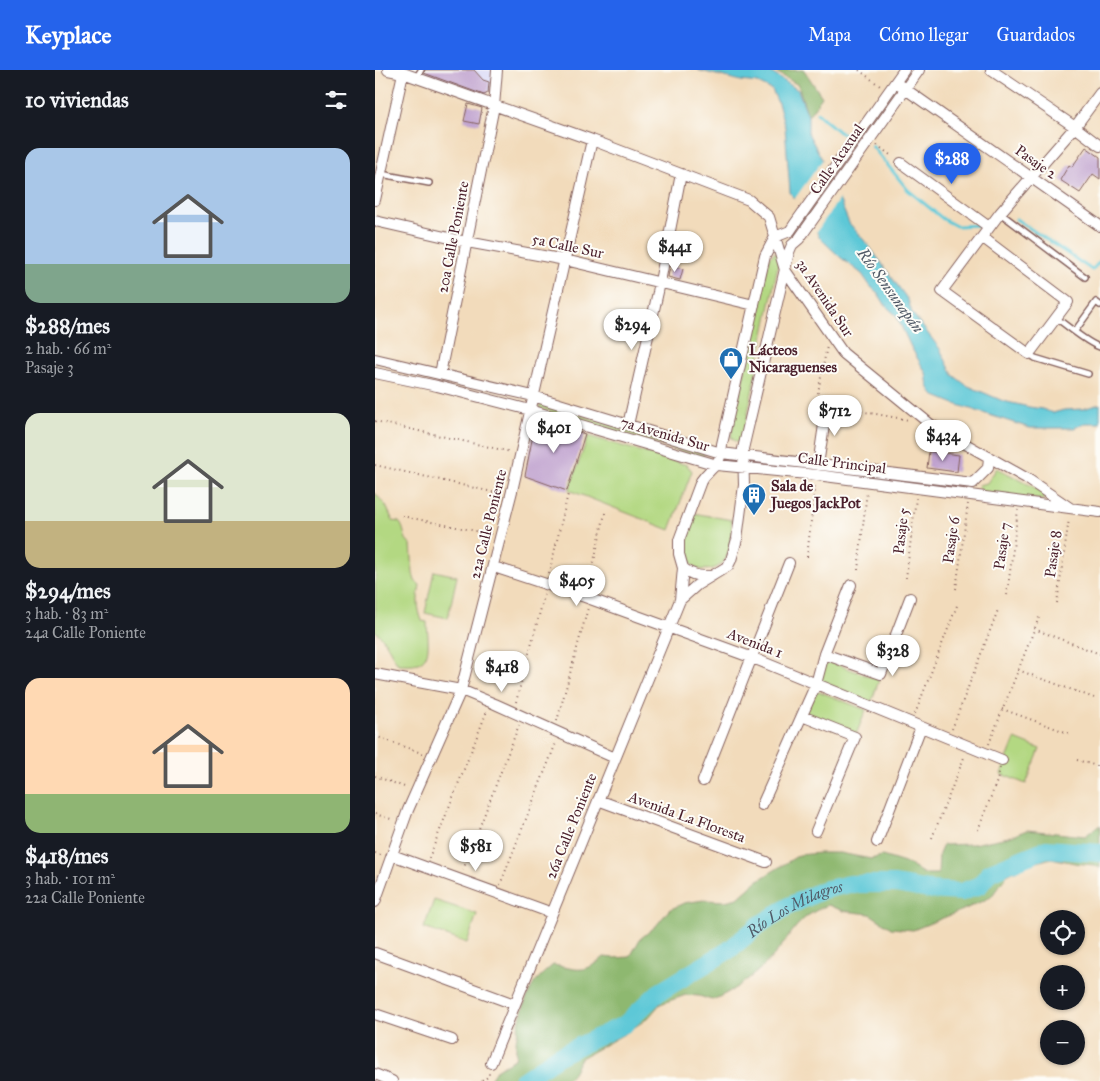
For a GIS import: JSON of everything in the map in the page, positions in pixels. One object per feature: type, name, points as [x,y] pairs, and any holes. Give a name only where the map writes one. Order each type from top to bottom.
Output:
[{"type":"street","name":"3a Avenida Sur","points":[[388,70],[419,74],[494,106],[592,140],[749,200],[769,217],[785,270],[843,353],[930,424],[1026,478],[1070,508]]},
{"type":"street","name":"20a Calle Poniente","points":[[440,374],[494,106],[497,70]]},
{"type":"street","name":"Calle Acaxual","points":[[775,237],[790,231],[794,226],[904,70]]},
{"type":"street","name":"Calle Acaxual","points":[[785,270],[789,252],[795,242],[919,70]]},
{"type":"street","points":[[991,70],[1075,126],[1100,146]]},
{"type":"street","points":[[375,200],[403,73]]},
{"type":"street","points":[[895,82],[905,88]]},
{"type":"street","name":"Pasaje 2","points":[[905,88],[1032,176],[1100,226]]},
{"type":"street","points":[[982,238],[1068,302],[1029,354],[942,291],[1000,213],[1075,126],[1100,93]]},
{"type":"street","name":"22a Calle Poniente","points":[[375,900],[416,791],[461,690],[511,496],[592,140]]},
{"type":"street","points":[[901,164],[989,227]]},
{"type":"street","points":[[628,426],[660,282],[681,174]]},
{"type":"street","name":"5a Calle Sur","points":[[375,221],[467,242],[565,260],[754,305]]},
{"type":"street","name":"26a Calle Poniente","points":[[491,1063],[680,600],[683,568],[679,554],[679,540],[701,481],[717,465],[721,453],[765,256],[775,237]]},
{"type":"street","points":[[743,467],[742,455],[785,270]]},
{"type":"street","name":"7a Avenida Sur","points":[[375,359],[533,396],[721,453],[742,455]]},
{"type":"street","name":"7a Avenida Sur","points":[[375,373],[437,386],[530,410],[717,465],[743,467]]},
{"type":"street","points":[[817,470],[827,405]]},
{"type":"street","name":"Calle Principal","points":[[742,455],[868,481],[1100,512]]},
{"type":"street","points":[[974,496],[973,483],[988,468],[989,458]]},
{"type":"street","name":"26a Calle Poniente","points":[[680,600],[697,585],[728,566],[734,551],[744,485],[743,467]]},
{"type":"street","name":"Calle Principal","points":[[743,467],[817,470],[973,483]]},
{"type":"street","points":[[703,781],[789,563]]},
{"type":"street","name":"Avenida 1","points":[[494,567],[588,598],[753,658],[1002,760]]},
{"type":"street","points":[[683,568],[697,576],[715,575]]},
{"type":"street","points":[[762,805],[816,684],[824,654],[851,585]]},
{"type":"street","points":[[824,654],[881,674],[910,598]]},
{"type":"street","points":[[375,674],[461,690],[615,758]]},
{"type":"street","points":[[802,716],[855,738],[816,831]]},
{"type":"street","points":[[877,842],[916,725]]},
{"type":"street","name":"Avenida La Floresta","points":[[598,800],[766,862]]},
{"type":"street","points":[[392,855],[552,913]]},
{"type":"street","points":[[375,953],[514,1004]]},
{"type":"street","points":[[375,1014],[452,1040]]},
{"type":"street","points":[[375,1074],[392,1081]]},
{"type":"lane","points":[[381,174],[429,183]]},
{"type":"lane","points":[[1000,213],[1085,277]]},
{"type":"lane","points":[[1075,331],[1096,302],[1100,305]]},
{"type":"lane","points":[[1056,318],[1093,345],[1100,347]]},
{"type":"lane","points":[[1029,354],[1035,358],[1088,374]]},
{"type":"path","points":[[859,70],[888,92]]},
{"type":"path","points":[[870,139],[901,164]]},
{"type":"path","points":[[816,403],[829,333]]},
{"type":"path","points":[[827,405],[911,420]]},
{"type":"path","points":[[375,420],[521,454]]},
{"type":"path","points":[[375,465],[511,496]]},
{"type":"path","points":[[807,557],[817,470]]},
{"type":"path","points":[[858,570],[868,481]]},
{"type":"path","name":"Pasaje 5","points":[[906,578],[917,487]]},
{"type":"path","points":[[459,879],[518,714],[568,494]]},
{"type":"path","name":"Pasaje 6","points":[[956,588],[974,496]]},
{"type":"path","name":"Pasaje 7","points":[[1007,595],[1019,501]]},
{"type":"path","name":"Pasaje 8","points":[[1057,603],[1070,508]]},
{"type":"path","points":[[497,893],[557,732],[588,598],[606,509]]},
{"type":"path","points":[[402,516],[501,536]]},
{"type":"path","points":[[916,725],[958,603]]},
{"type":"path","points":[[949,738],[998,610]]},
{"type":"path","points":[[985,753],[1040,615]]},
{"type":"path","points":[[1034,629],[1100,654]]},
{"type":"path","points":[[1018,670],[1097,699]]},
{"type":"path","points":[[425,867],[491,702]]},
{"type":"path","points":[[1002,709],[1071,734]]},
{"type":"path","points":[[375,736],[431,757]]},
{"type":"path","points":[[932,838],[968,746]]},
{"type":"path","points":[[978,830],[997,781],[1002,760]]},
{"type":"path","points":[[1077,760],[1100,767]]},
{"type":"path","points":[[375,776],[416,791]]},
{"type":"path","points":[[375,814],[403,824]]},
{"type":"shaded area","points":[[412,70],[493,70],[491,89],[486,94],[475,92]]},
{"type":"green space","points":[[773,70],[804,70],[822,97],[808,116],[798,85]]},
{"type":"green space","points":[[774,253],[777,253],[779,260],[743,437],[738,443],[731,436],[769,258]]},
{"type":"green space","points":[[541,403],[705,453],[702,458],[539,408]]},
{"type":"green space","points":[[588,436],[687,465],[692,471],[670,530],[569,490]]},
{"type":"green space","points":[[997,468],[1045,493],[1045,498],[1043,500],[982,494],[978,485],[987,483]]},
{"type":"green space","points":[[375,493],[386,506],[393,521],[399,522],[406,539],[411,544],[413,573],[415,581],[420,585],[418,607],[422,621],[427,622],[428,639],[426,656],[416,664],[398,664],[385,642],[375,631]]},
{"type":"green space","points":[[693,513],[732,520],[731,539],[727,556],[723,563],[717,567],[708,570],[697,569],[687,557],[685,550],[686,535]]},
{"type":"green space","points":[[434,571],[457,576],[448,618],[425,613]]},
{"type":"green space","points":[[822,659],[879,680],[870,706],[816,684]]},
{"type":"green space","points":[[813,689],[866,710],[855,737],[802,716]]},
{"type":"green space","points":[[1015,739],[1040,749],[1026,784],[1001,774]]},
{"type":"green space","points":[[1100,825],[1100,868],[1094,865],[1051,858],[1027,865],[1007,875],[991,897],[913,930],[891,928],[870,914],[844,911],[828,905],[802,920],[769,961],[737,987],[712,1000],[686,995],[660,1004],[648,1018],[626,1033],[581,1058],[571,1076],[563,1081],[489,1081],[497,1069],[515,1059],[516,1038],[523,1007],[535,982],[544,973],[553,965],[580,969],[597,963],[604,957],[630,957],[640,939],[656,926],[669,910],[684,903],[704,900],[725,901],[738,898],[757,881],[799,855],[840,853],[871,859],[882,856],[908,864],[924,874],[938,874],[939,854],[943,845],[973,844],[1009,837],[1027,830],[1085,836]]},
{"type":"green space","points":[[434,900],[477,914],[467,943],[424,928]]},
{"type":"water","name":"Río Sensunapán","points":[[697,70],[767,70],[798,90],[808,116],[808,133],[823,161],[849,223],[869,246],[908,300],[912,313],[940,349],[953,375],[966,385],[1003,401],[1053,413],[1064,410],[1083,409],[1100,404],[1100,423],[1085,423],[1074,428],[1030,428],[933,395],[928,386],[926,373],[896,315],[886,306],[862,274],[820,238],[799,200],[794,199],[790,192],[785,127],[772,90],[758,83],[741,81]]},
{"type":"pier","points":[[824,158],[841,196],[815,234],[797,202],[793,201]]},
{"type":"building","points":[[425,70],[474,70],[483,80],[489,82],[488,93],[484,95],[424,73]]},
{"type":"building","points":[[468,104],[482,108],[479,124],[464,121]]},
{"type":"building","points":[[1086,147],[1100,157],[1100,179],[1093,174],[1080,193],[1060,180],[1069,165],[1072,167]]},
{"type":"building","points":[[670,266],[683,269],[680,280],[668,277]]},
{"type":"building","points":[[536,419],[585,434],[567,491],[525,476]]},
{"type":"building","points":[[929,451],[959,455],[957,472],[927,468]]},
{"type":"waterway","points":[[817,113],[839,132],[846,135]]},
{"type":"waterway","points":[[872,146],[908,190],[943,219],[956,226],[981,225]]},
{"type":"waterway","points":[[1016,219],[1092,270],[1100,261]]},
{"type":"waterway","name":"Río Los Milagros","points":[[522,1081],[560,1055],[625,1024],[658,993],[729,950],[759,925],[789,906],[823,890],[850,884],[895,884],[929,890],[962,892],[980,885],[990,872],[1046,849],[1100,853]]},
{"type":"place","name":"Lácteos Nicaraguenses","points":[[731,380]]},
{"type":"place","name":"Sala de Juegos JackPot","points":[[754,516]]}]
